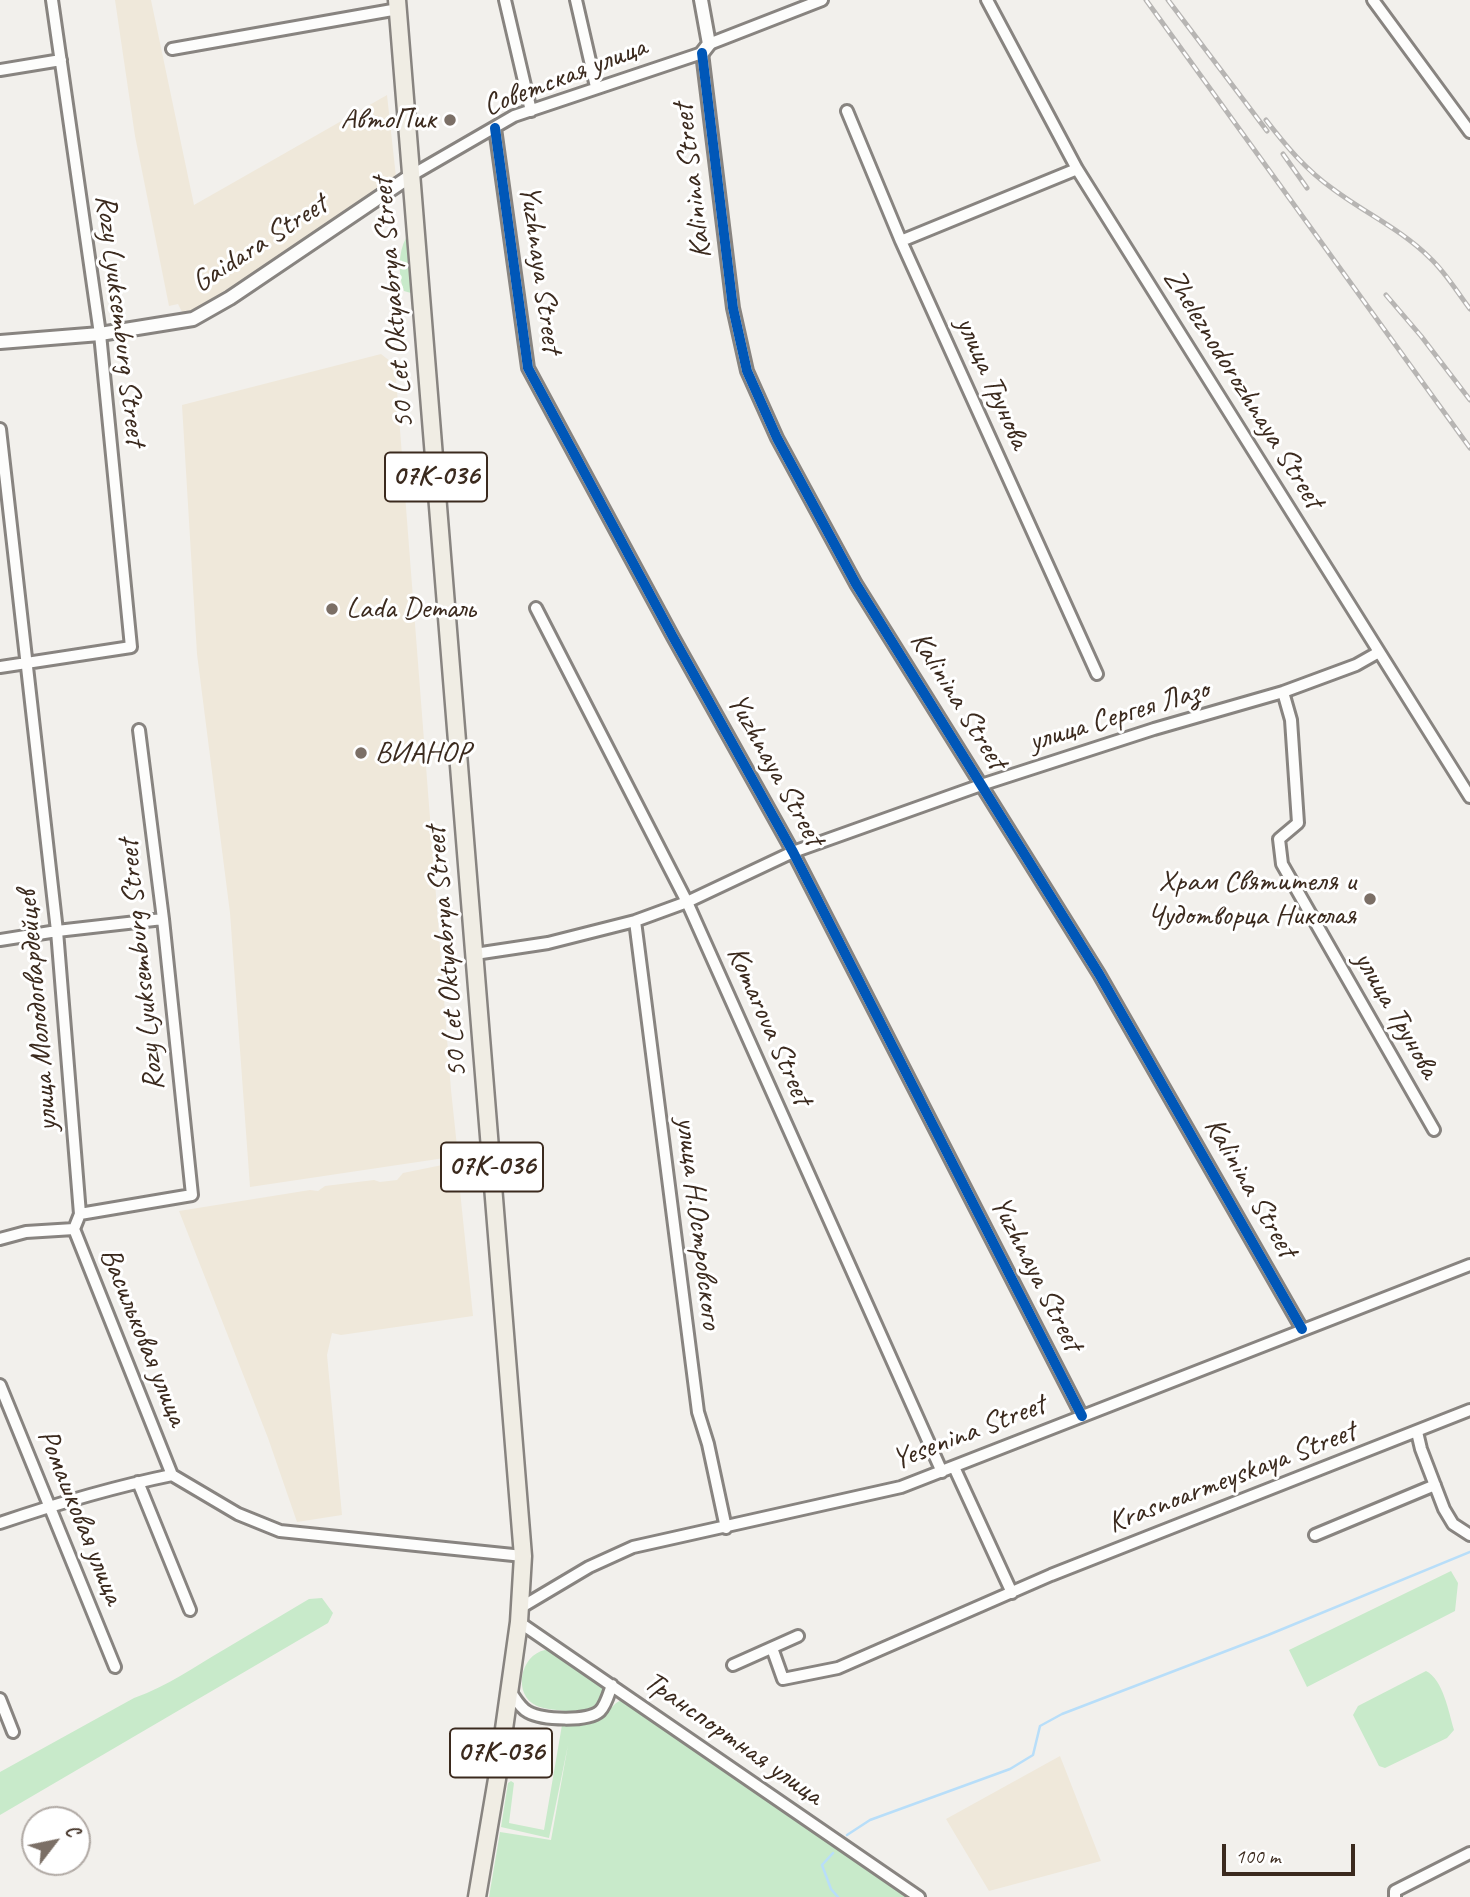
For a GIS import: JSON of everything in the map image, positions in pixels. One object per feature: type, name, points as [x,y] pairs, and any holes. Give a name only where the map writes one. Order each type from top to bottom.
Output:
[{"type":"main road","name":"50 Let Oktyabrya Street","points":[[398,4],[523,1556],[510,1691],[477,1897]]},
{"type":"street","name":"Rozy Lyuksemburg Street","points":[[26,664],[131,647],[100,334],[52,0]]},
{"type":"street","points":[[505,0],[531,111]]},
{"type":"street","points":[[576,0],[596,88]]},
{"type":"street","name":"Kalinina Street","points":[[701,0],[733,308],[747,371],[777,438],[856,584],[1099,974],[1302,1329]]},
{"type":"street","name":"Советская улица","points":[[412,175],[514,117],[706,48],[822,0]]},
{"type":"street","name":"Zheleznodorozhnaya Street","points":[[987,0],[1077,169],[1470,797]]},
{"type":"street","points":[[1373,0],[1470,132]]},
{"type":"street","points":[[172,50],[398,4]]},
{"type":"street","points":[[0,70],[61,60]]},
{"type":"street","name":"улица Трунова","points":[[846,111],[901,241],[1097,674]]},
{"type":"street","name":"Yuzhnaya Street","points":[[495,128],[528,368],[793,852],[1082,1416]]},
{"type":"street","points":[[901,241],[1077,169]]},
{"type":"street","name":"Gaidara Street","points":[[0,342],[100,334],[193,319],[230,298],[412,175]]},
{"type":"street","name":"улица Молодогвардейцев","points":[[0,429],[57,931],[80,1214]]},
{"type":"street","name":"Komarova Street","points":[[536,608],[687,902],[942,1472]]},
{"type":"street","name":"улица Сергея Лазо","points":[[475,954],[548,943],[635,922],[687,902],[793,852],[981,785],[1154,729],[1283,692],[1356,665],[1379,652]]},
{"type":"street","points":[[0,667],[26,664]]},
{"type":"street","name":"улица Трунова","points":[[1283,692],[1291,720],[1298,823],[1279,839],[1282,864],[1434,1130]]},
{"type":"street","name":"Rozy Lyuksemburg Street","points":[[80,1214],[192,1195],[163,919],[139,730]]},
{"type":"street","points":[[0,940],[163,919]]},
{"type":"street","name":"улица Н.Островского","points":[[635,922],[698,1412],[708,1444],[726,1528]]},
{"type":"street","points":[[0,1239],[26,1232],[74,1229],[80,1214]]},
{"type":"street","name":"Васильковая улица","points":[[74,1229],[172,1475]]},
{"type":"street","name":"Yesenina Street","points":[[519,1615],[589,1567],[633,1547],[901,1487],[1470,1265]]},
{"type":"street","name":"Ромашковая улица","points":[[0,1385],[115,1668]]},
{"type":"street","name":"Krasnoarmeyskaya Street","points":[[772,1648],[783,1679],[838,1668],[1012,1592],[1470,1410]]},
{"type":"street","points":[[1417,1432],[1444,1509],[1453,1524],[1470,1535]]},
{"type":"street","points":[[954,1467],[1012,1592]]},
{"type":"street","points":[[0,1523],[48,1506],[172,1475],[238,1514],[280,1531],[523,1556]]},
{"type":"street","points":[[138,1482],[190,1610]]},
{"type":"street","points":[[1315,1535],[1435,1485]]},
{"type":"street","name":"Транспортная улица","points":[[519,1615],[612,1685],[919,1897]]},
{"type":"street","points":[[733,1665],[798,1636]]},
{"type":"street","points":[[510,1691],[529,1713],[553,1718],[591,1716],[602,1709],[612,1685]]},
{"type":"street","points":[[0,1699],[13,1732]]},
{"type":"street","points":[[1395,1897],[1395,1891],[1470,1853]]},
{"type":"shaded area","points":[[115,0],[151,0],[194,205],[387,95],[396,177],[326,228],[212,303],[186,314],[178,304],[169,306],[135,136]]},
{"type":"shaded area","points":[[381,354],[395,365],[458,1156],[250,1187],[230,913],[197,654],[182,405]]},
{"type":"shaded area","points":[[457,1162],[473,1316],[341,1335],[332,1333],[327,1355],[342,1515],[297,1522],[268,1438],[179,1211],[310,1190],[318,1191],[325,1186],[397,1180],[403,1173]]},
{"type":"shaded area","points":[[1060,1756],[1101,1861],[989,1891],[946,1819]]},
{"type":"green space","points":[[406,238],[409,238],[411,293],[404,291],[400,271],[401,250]]},
{"type":"green space","points":[[1451,1571],[1458,1583],[1455,1611],[1307,1687],[1289,1650]]},
{"type":"green space","points":[[322,1598],[333,1613],[328,1623],[0,1815],[0,1772],[134,1698],[170,1682],[309,1599]]},
{"type":"green space","points":[[545,1650],[552,1650],[599,1683],[603,1695],[594,1709],[581,1713],[541,1707],[529,1701],[524,1693],[522,1676],[530,1659]]},
{"type":"green space","points":[[1426,1671],[1441,1689],[1454,1730],[1447,1738],[1385,1768],[1379,1766],[1353,1715],[1358,1706]]},
{"type":"green space","points":[[622,1700],[910,1897],[489,1897],[500,1832],[551,1840],[568,1745],[549,1838],[501,1827],[508,1783],[514,1783],[509,1823],[544,1830],[563,1723],[595,1720]]},
{"type":"green space","points":[[517,1730],[521,1732],[518,1754],[512,1760],[510,1758]]},
{"type":"waterway","points":[[847,1835],[870,1820],[1010,1769],[1033,1755],[1040,1726],[1062,1714],[1268,1635],[1470,1552]]},
{"type":"waterway","points":[[833,1853],[822,1865],[831,1889],[838,1897]]},
{"type":"railway","points":[[1146,0],[1470,448]]},
{"type":"railway","points":[[1168,0],[1267,131]]},
{"type":"railway","points":[[1266,120],[1297,157],[1323,182],[1408,239],[1430,258],[1470,309]]},
{"type":"railway","points":[[1283,154],[1307,188]]},
{"type":"railway","points":[[1386,295],[1470,400]]},
{"type":"cycle path","points":[[702,53],[733,308],[747,371],[777,438],[856,584],[1099,974],[1302,1329]]},
{"type":"cycle path","points":[[495,128],[528,368],[793,852],[1082,1416]]},
{"type":"place","name":"АвтоПик","points":[[450,120]]},
{"type":"place","name":"Lada Dеталь","points":[[332,609]]},
{"type":"place","name":"ВИАНОР","points":[[361,753]]},
{"type":"place","name":"Храм Святителя и Чудотворца Николая","points":[[1370,899]]}]
